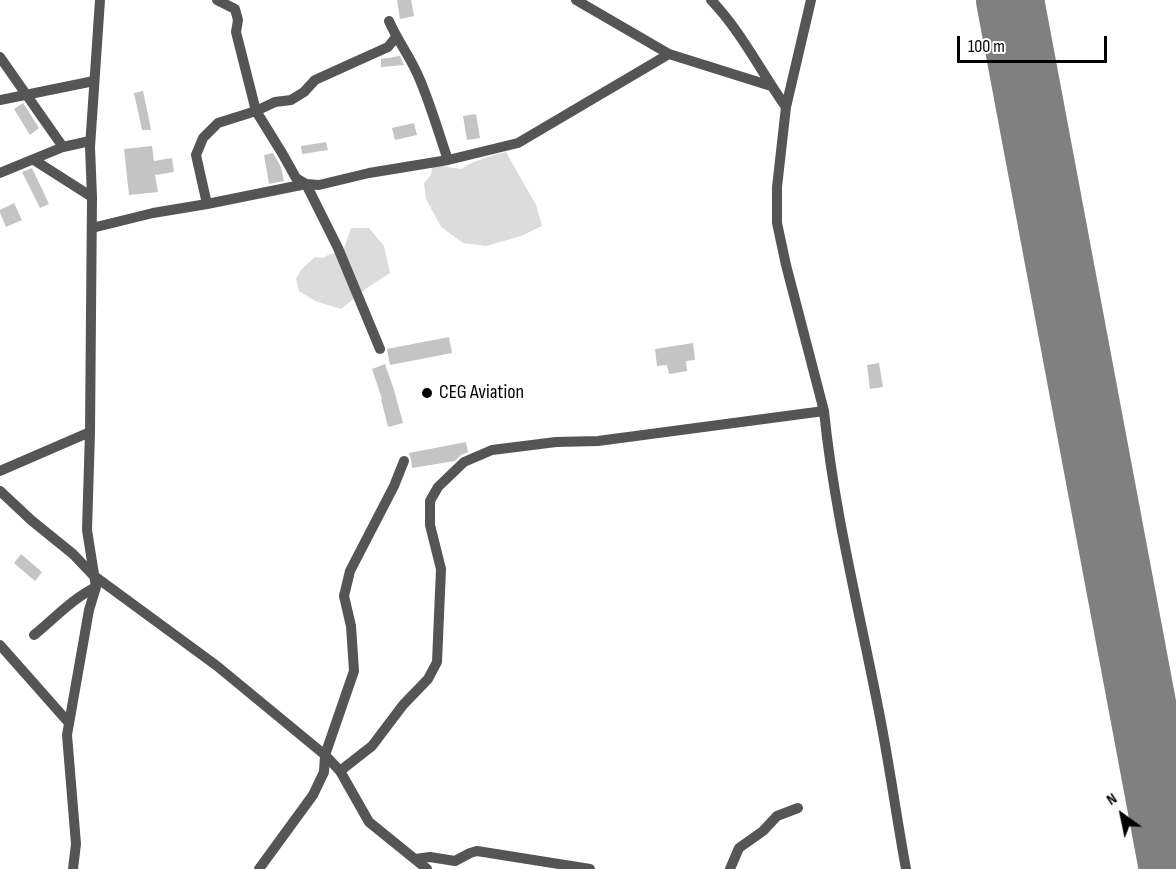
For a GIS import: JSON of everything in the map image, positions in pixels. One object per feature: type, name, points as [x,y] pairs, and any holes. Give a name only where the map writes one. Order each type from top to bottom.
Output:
[{"type":"street","points":[[73,869],[76,844],[67,735],[89,610],[96,587],[87,530],[92,228],[90,141],[100,0]]},
{"type":"street","points":[[217,0],[235,9],[238,20],[236,32],[256,111],[296,178],[306,184],[338,248],[380,349]]},
{"type":"street","points":[[576,0],[669,54],[771,86]]},
{"type":"street","points":[[711,0],[733,27],[786,107]]},
{"type":"street","points":[[811,0],[786,107],[777,187],[777,223],[824,411],[846,556],[879,708],[906,869]]},
{"type":"street","points":[[389,21],[420,80],[448,160]]},
{"type":"street","points":[[207,204],[196,155],[203,138],[218,123],[256,111],[275,102],[291,100],[304,92],[315,80],[388,47],[396,37]]},
{"type":"street","points":[[92,228],[153,213],[448,160],[518,143],[669,54]]},
{"type":"street","points":[[0,57],[63,147]]},
{"type":"street","points":[[0,100],[94,81]]},
{"type":"street","points":[[0,173],[63,147],[90,141]]},
{"type":"street","points":[[34,160],[92,197]]},
{"type":"street","points":[[340,771],[372,746],[403,705],[428,679],[437,662],[441,569],[430,525],[430,501],[438,486],[464,462],[492,450],[556,442],[598,441],[824,411]]},
{"type":"street","points":[[0,471],[90,432]]},
{"type":"street","points":[[259,869],[313,795],[324,772],[326,754],[354,671],[351,626],[344,596],[350,571],[394,486],[404,460]]},
{"type":"street","points":[[0,491],[73,554],[93,575],[217,666],[326,754],[340,771],[369,822],[427,869]]},
{"type":"street","points":[[34,635],[76,598],[96,587]]},
{"type":"street","points":[[0,645],[69,723]]},
{"type":"street","points":[[730,869],[738,848],[763,831],[777,816],[798,808]]},
{"type":"street","points":[[415,859],[430,856],[454,861],[477,851],[590,869]]},
{"type":"shaded area","points":[[506,152],[536,205],[542,226],[521,236],[486,246],[463,243],[441,227],[426,199],[424,183],[431,175],[435,165],[461,169],[477,161]]},
{"type":"shaded area","points":[[351,228],[369,228],[384,246],[390,273],[341,309],[315,301],[299,291],[296,279],[301,270],[315,257],[323,258],[343,251]]},
{"type":"building","points":[[397,0],[411,0],[414,16],[400,19]]},
{"type":"building","points":[[400,56],[404,65],[381,67],[381,59]]},
{"type":"building","points":[[143,91],[151,130],[142,130],[134,93]]},
{"type":"building","points":[[23,103],[39,128],[30,135],[14,109]]},
{"type":"building","points":[[476,114],[480,138],[467,140],[463,116]]},
{"type":"building","points":[[414,123],[417,135],[395,140],[392,128]]},
{"type":"building","points":[[326,142],[328,150],[302,154],[301,146]]},
{"type":"building","points":[[152,146],[154,161],[172,158],[174,172],[155,175],[158,192],[129,195],[124,149]]},
{"type":"building","points":[[273,153],[281,167],[284,181],[269,184],[264,155]]},
{"type":"building","points":[[32,168],[49,204],[40,208],[22,172]]},
{"type":"building","points":[[14,203],[22,220],[6,227],[0,210]]},
{"type":"building","points":[[449,337],[452,353],[390,365],[387,349]]},
{"type":"building","points":[[693,343],[695,360],[686,361],[687,371],[669,374],[667,365],[657,366],[655,349]]},
{"type":"building","points":[[879,363],[883,387],[870,389],[867,365]]},
{"type":"building","points":[[385,364],[403,423],[388,427],[372,369]]},
{"type":"building","points":[[466,442],[468,452],[455,461],[412,468],[409,453]]},
{"type":"building","points":[[21,554],[42,572],[35,581],[14,563]]},
{"type":"runway","points":[[1010,0],[1173,869]]},
{"type":"place","name":"CEG Aviation","points":[[427,393]]}]
